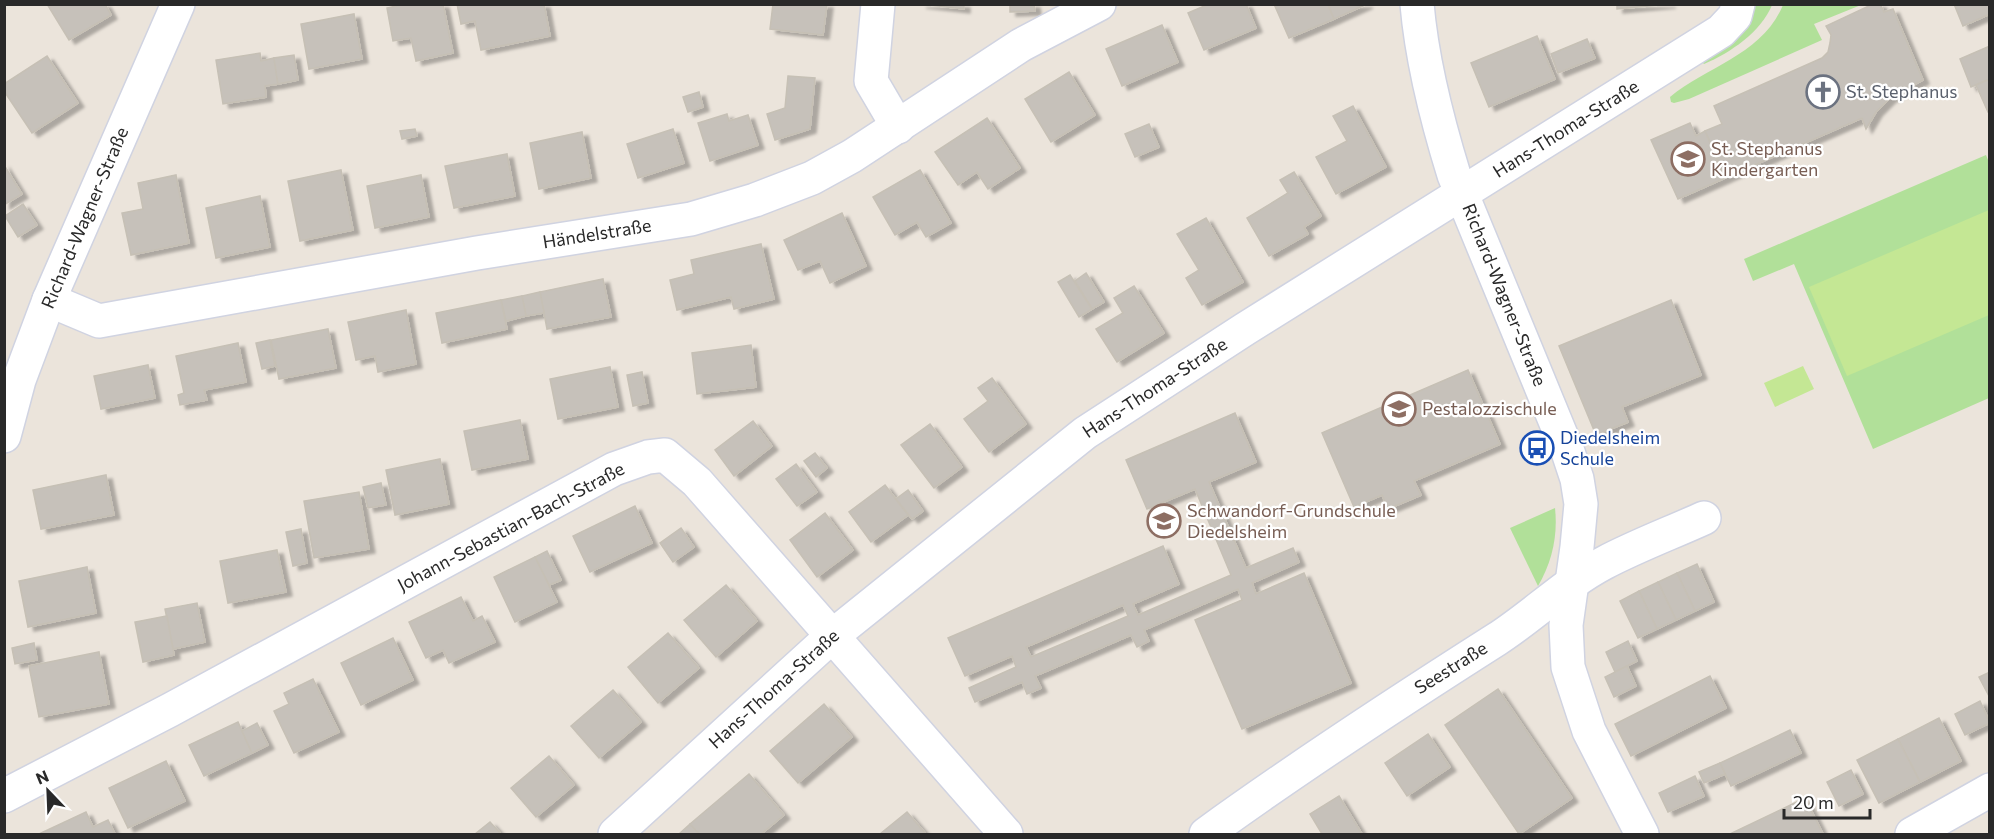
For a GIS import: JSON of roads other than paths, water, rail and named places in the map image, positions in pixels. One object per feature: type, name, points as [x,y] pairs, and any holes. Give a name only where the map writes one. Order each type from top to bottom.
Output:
[{"type":"street","name":"Richard-Wagner-Straße","points":[[4,436],[19,380],[49,300],[178,4]]},
{"type":"street","points":[[878,4],[871,81],[898,127]]},
{"type":"street","name":"Händelstraße","points":[[49,300],[99,321],[477,253],[691,219],[755,200],[812,178],[898,127],[1021,45],[1099,4]]},
{"type":"street","name":"Richard-Wagner-Straße","points":[[1417,4],[1428,73],[1454,175],[1577,479],[1581,504],[1566,625],[1568,667],[1589,731],[1642,834]]},
{"type":"street","name":"Hans-Thoma-Straße","points":[[615,834],[831,637],[1085,433],[1245,329],[1721,31],[1735,16],[1738,4]]},
{"type":"street","name":"Johann-Sebastian-Bach-Straße","points":[[4,796],[180,705],[614,469],[665,455],[697,482],[1006,834]]},
{"type":"street","name":"Seestraße","points":[[1206,834],[1402,699],[1521,623],[1571,584],[1604,563],[1704,518]]},
{"type":"street","points":[[1912,834],[1989,790]]},
{"type":"place","name":"St. Stephanus","points":[[1823,92]]},
{"type":"place","name":"St. Stephanus Kindergarten","points":[[1688,159]]},
{"type":"place","name":"Pestalozzischule","points":[[1399,409]]},
{"type":"place","name":"Diedelsheim Schule","points":[[1537,448]]},
{"type":"place","name":"Schwandorf-Grundschule Diedelsheim","points":[[1164,521]]}]
